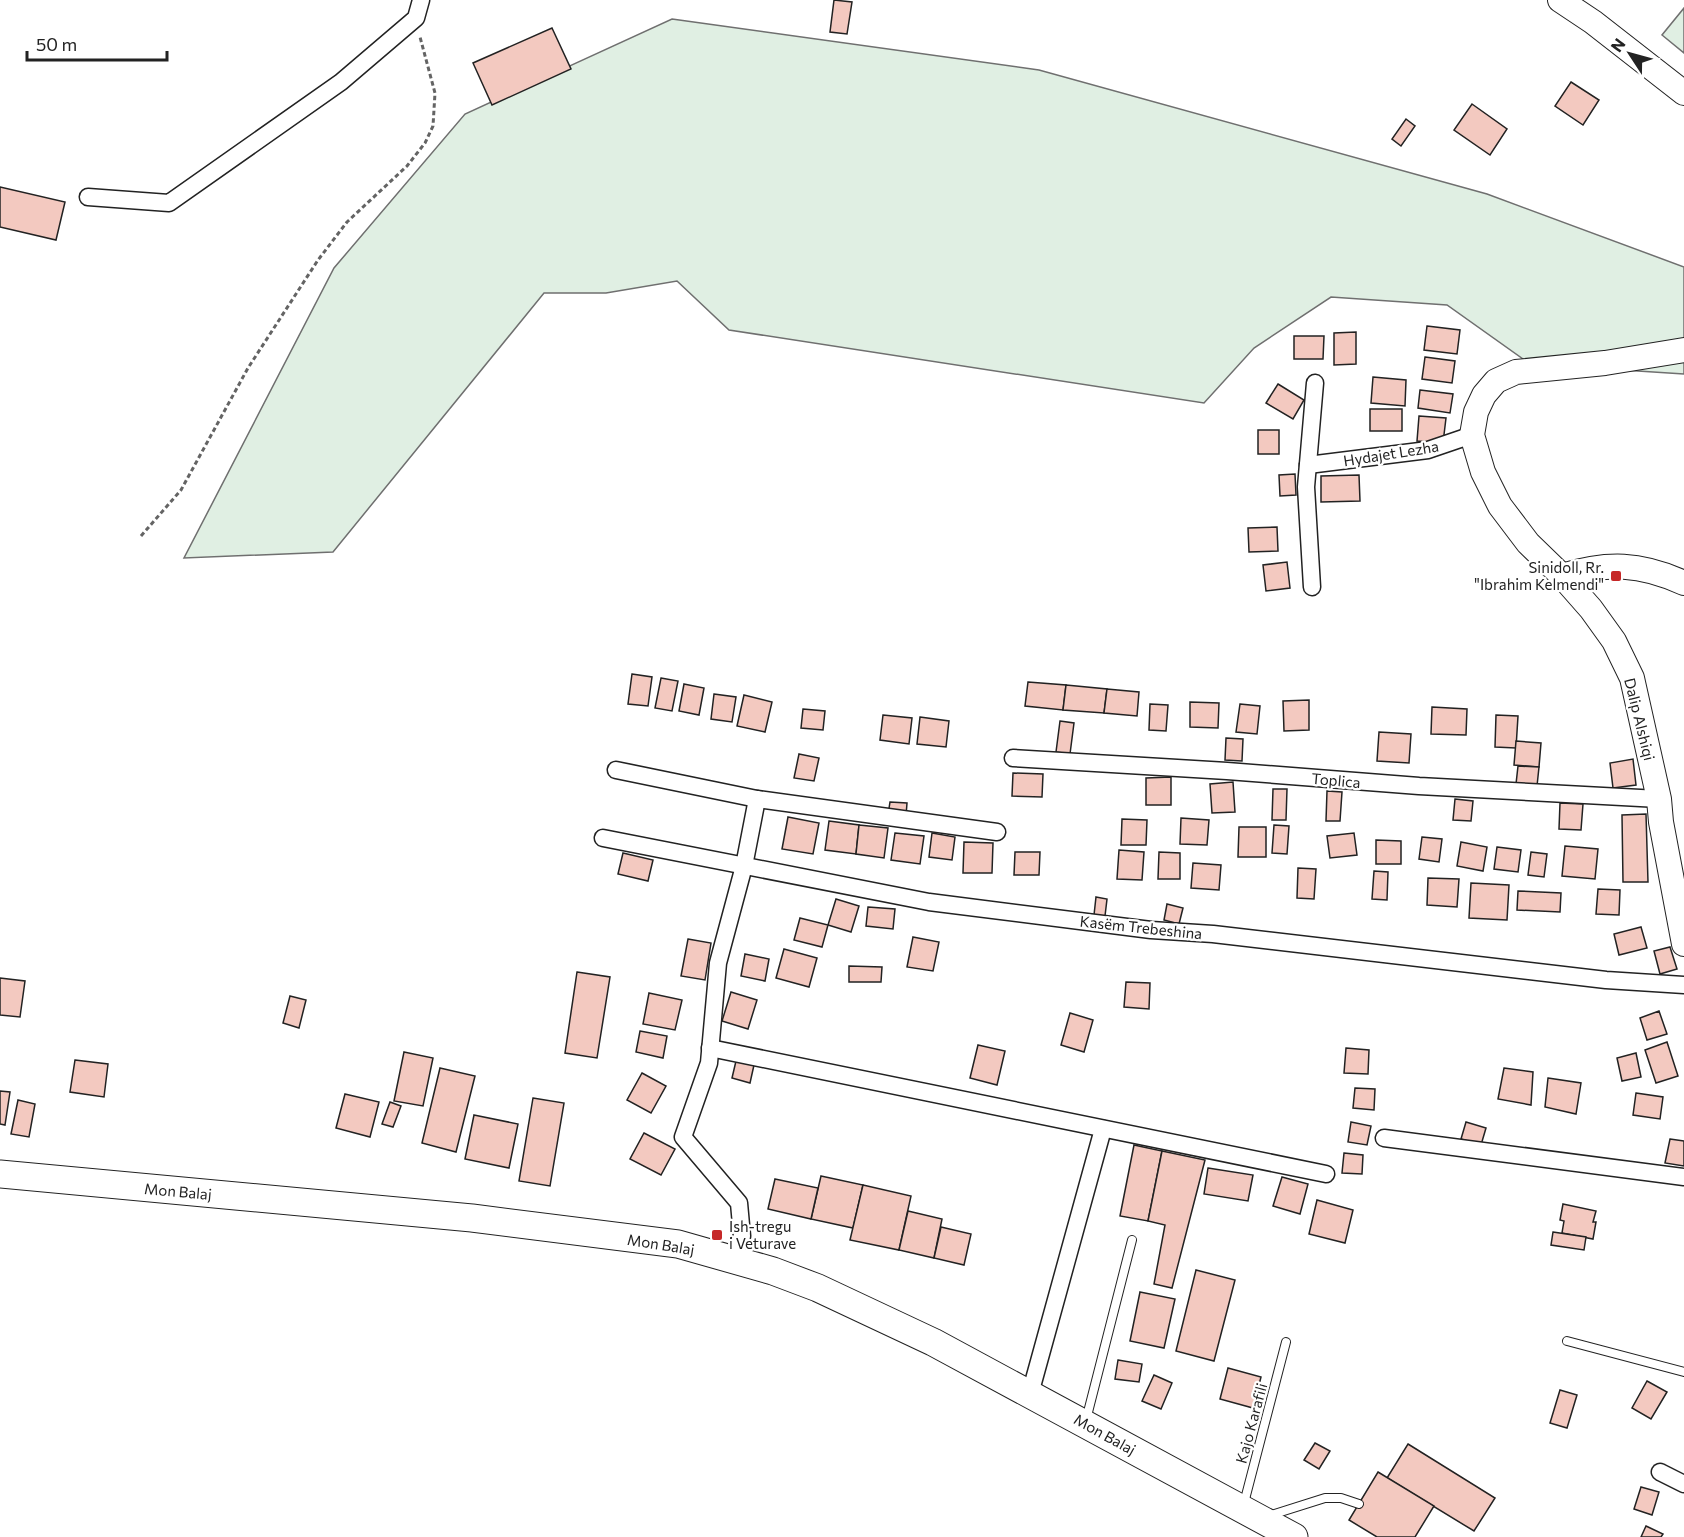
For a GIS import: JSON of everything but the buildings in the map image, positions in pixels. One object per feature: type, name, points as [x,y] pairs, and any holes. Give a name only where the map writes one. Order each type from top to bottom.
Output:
[{"type":"main road","name":"Mon Balaj","points":[[0,1174],[472,1218],[678,1244],[735,1259],[773,1270],[818,1288],[933,1342],[1290,1536]]},
{"type":"street","points":[[88,197],[169,203],[341,82],[416,18],[420,0]]},
{"type":"street","points":[[1560,0],[1593,22],[1684,93]]},
{"type":"street","points":[[1472,435],[1476,412],[1484,395],[1496,381],[1516,372],[1605,363],[1684,350]]},
{"type":"street","points":[[1312,587],[1306,487],[1315,383]]},
{"type":"street","name":"Hydajet Lezha","points":[[1308,465],[1428,450],[1472,435]]},
{"type":"street","name":"Dalip Alshiqi","points":[[1472,435],[1484,472],[1500,506],[1528,543],[1562,576],[1591,609],[1614,641],[1632,678],[1659,799],[1661,822],[1684,944]]},
{"type":"street","points":[[1562,576],[1585,569],[1614,565],[1645,569],[1684,583]]},
{"type":"street","name":"Toplica","points":[[1013,758],[1419,786],[1659,799]]},
{"type":"street","points":[[616,771],[757,799],[997,832]]},
{"type":"street","points":[[735,1259],[742,1236],[739,1203],[683,1137],[705,1076],[711,1048],[718,963],[744,866],[757,799]]},
{"type":"street","name":"Kasëm Trebeshina","points":[[603,838],[900,897],[964,907],[1606,980],[1684,985]]},
{"type":"street","points":[[711,1048],[1326,1174]]},
{"type":"street","points":[[1030,1394],[1103,1129]]},
{"type":"street","points":[[1384,1138],[1684,1177]]},
{"type":"street","points":[[1660,1472],[1684,1484]]},
{"type":"lane","points":[[1085,1423],[1132,1240]]},
{"type":"lane","points":[[1567,1341],[1684,1372]]},
{"type":"lane","name":"Kajo Karafili","points":[[1251,1515],[1286,1342]]},
{"type":"lane","points":[[1251,1515],[1325,1498],[1341,1498],[1359,1504]]},
{"type":"path","points":[[141,536],[181,490],[248,368],[318,260],[347,222],[407,166],[425,143],[433,126],[435,93],[416,18]]},
{"type":"green space","points":[[1684,8],[1684,53],[1662,35]]},
{"type":"green space","points":[[672,19],[1039,70],[1487,194],[1684,267],[1684,374],[1530,364],[1447,305],[1331,297],[1254,348],[1204,403],[729,330],[677,281],[606,293],[544,293],[333,552],[184,558],[334,268],[465,114]]},
{"type":"place","name":"Sinidoll, Rr. \"Ibrahim Kelmendi\"","points":[[1616,576]]},
{"type":"place","name":"Ish-tregu i Veturave","points":[[717,1235]]}]
